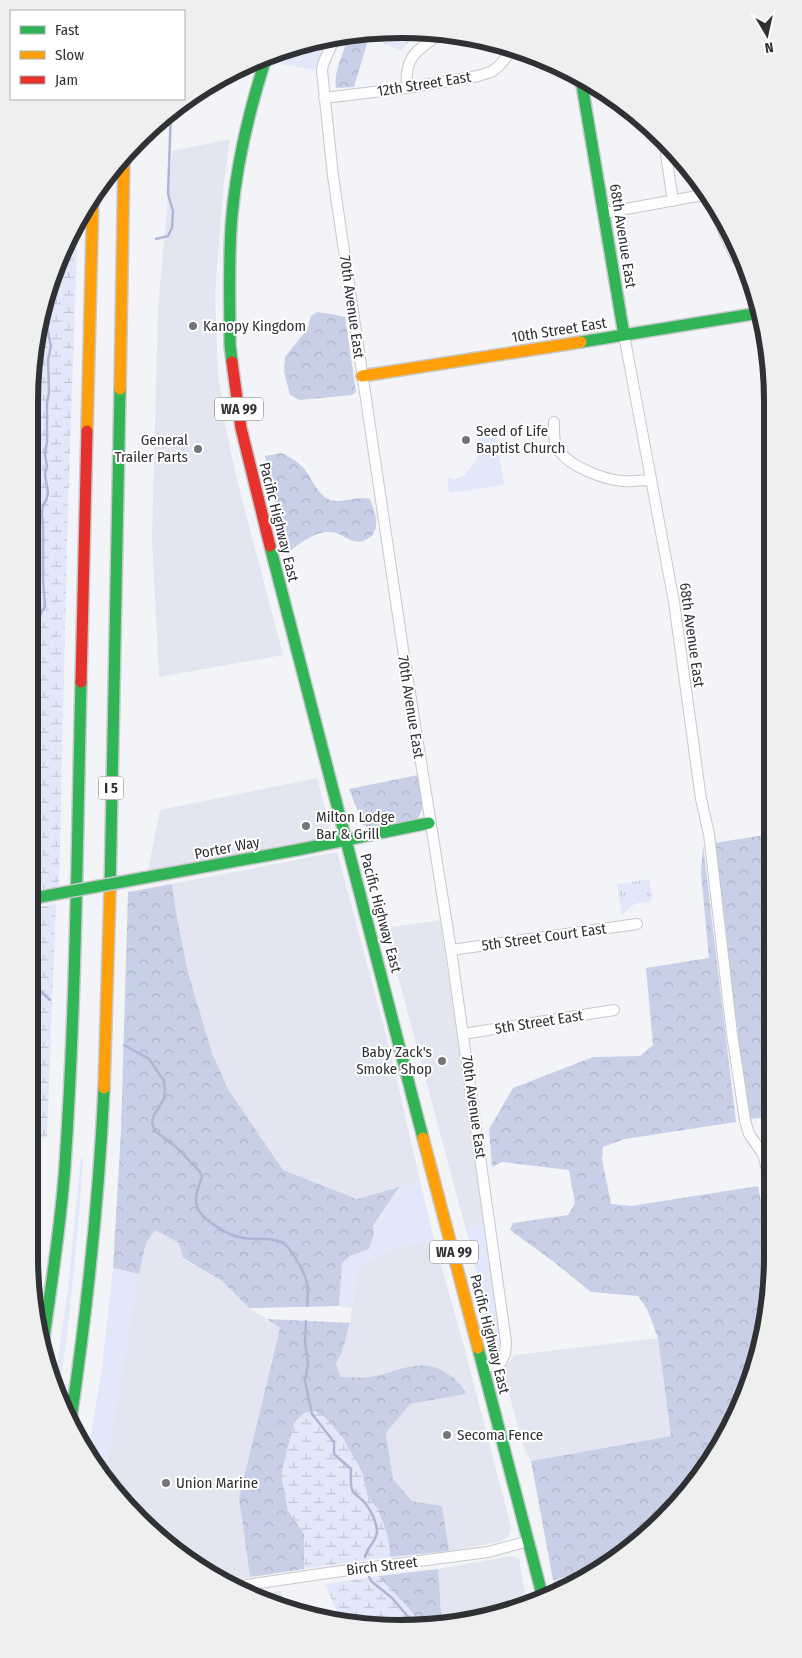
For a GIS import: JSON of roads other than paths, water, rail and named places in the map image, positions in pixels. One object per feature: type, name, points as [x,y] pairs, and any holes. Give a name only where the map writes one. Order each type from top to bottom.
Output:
[{"type":"main road","name":"Pacific Highway East","points":[[264,64],[254,96],[240,158],[232,216],[230,345],[241,428],[542,1592]]},
{"type":"main road","name":"68th Avenue East","points":[[582,86],[624,335]]},
{"type":"main road","name":"I 5","points":[[72,1412],[92,1255],[99,1173],[103,1090],[108,949],[124,166]]},
{"type":"main road","name":"I 5","points":[[45,1332],[55,1262],[65,1166],[72,1005],[92,210]]},
{"type":"main road","name":"10th Street East","points":[[362,376],[754,314]]},
{"type":"main road","name":"Porter Way","points":[[38,897],[430,823]]},
{"type":"street","points":[[407,88],[409,60],[417,51],[433,39]]},
{"type":"street","name":"70th Avenue East","points":[[332,44],[323,64],[324,98],[333,176],[430,823],[451,950],[506,1347],[504,1357],[500,1362],[484,1368]]},
{"type":"street","name":"12th Street East","points":[[324,98],[407,88],[478,76],[491,72],[509,54]]},
{"type":"street","points":[[666,152],[673,201]]},
{"type":"street","points":[[604,213],[700,195]]},
{"type":"street","name":"68th Avenue East","points":[[624,335],[674,602],[701,799],[709,834],[744,1120],[749,1134],[764,1158]]},
{"type":"street","points":[[554,422],[556,445],[560,452],[575,465],[609,479],[622,481],[651,480]]},
{"type":"street","name":"5th Street Court East","points":[[451,950],[637,924]]},
{"type":"street","name":"5th Street East","points":[[463,1034],[614,1010]]},
{"type":"street","name":"Birch Street","points":[[246,1586],[327,1573],[488,1552],[529,1541]]},
{"type":"waterway","points":[[156,239],[168,236],[172,228],[173,211],[168,194],[171,120]]},
{"type":"waterway","points":[[38,627],[42,611],[45,607],[42,514],[43,505],[48,493],[45,455],[49,392],[48,360],[51,346],[47,328],[52,308],[51,304]]},
{"type":"waterway","points":[[38,989],[50,1000]]},
{"type":"waterway","points":[[124,1045],[149,1059],[164,1081],[164,1099],[154,1115],[152,1123],[155,1131],[176,1147],[200,1172],[202,1177],[196,1199],[200,1212],[217,1227],[237,1237],[272,1240],[285,1244],[297,1260],[306,1278],[307,1306]]},
{"type":"waterway","points":[[306,1321],[305,1342],[308,1363],[305,1381],[312,1414],[334,1442],[334,1454],[351,1469],[352,1489],[367,1506],[376,1525],[376,1536],[365,1557]]},
{"type":"waterway","points":[[369,1577],[371,1581],[392,1598],[411,1620]]},
{"type":"place","name":"Kanopy Kingdom","points":[[193,326]]},
{"type":"place","name":"Seed of Life Baptist Church","points":[[466,440]]},
{"type":"place","name":"General Trailer Parts","points":[[198,449]]},
{"type":"place","name":"Milton Lodge Bar & Grill","points":[[306,826]]},
{"type":"place","name":"Baby Zack's Smoke Shop","points":[[442,1061]]},
{"type":"place","name":"Secoma Fence","points":[[447,1435]]},
{"type":"place","name":"Union Marine","points":[[166,1483]]}]
